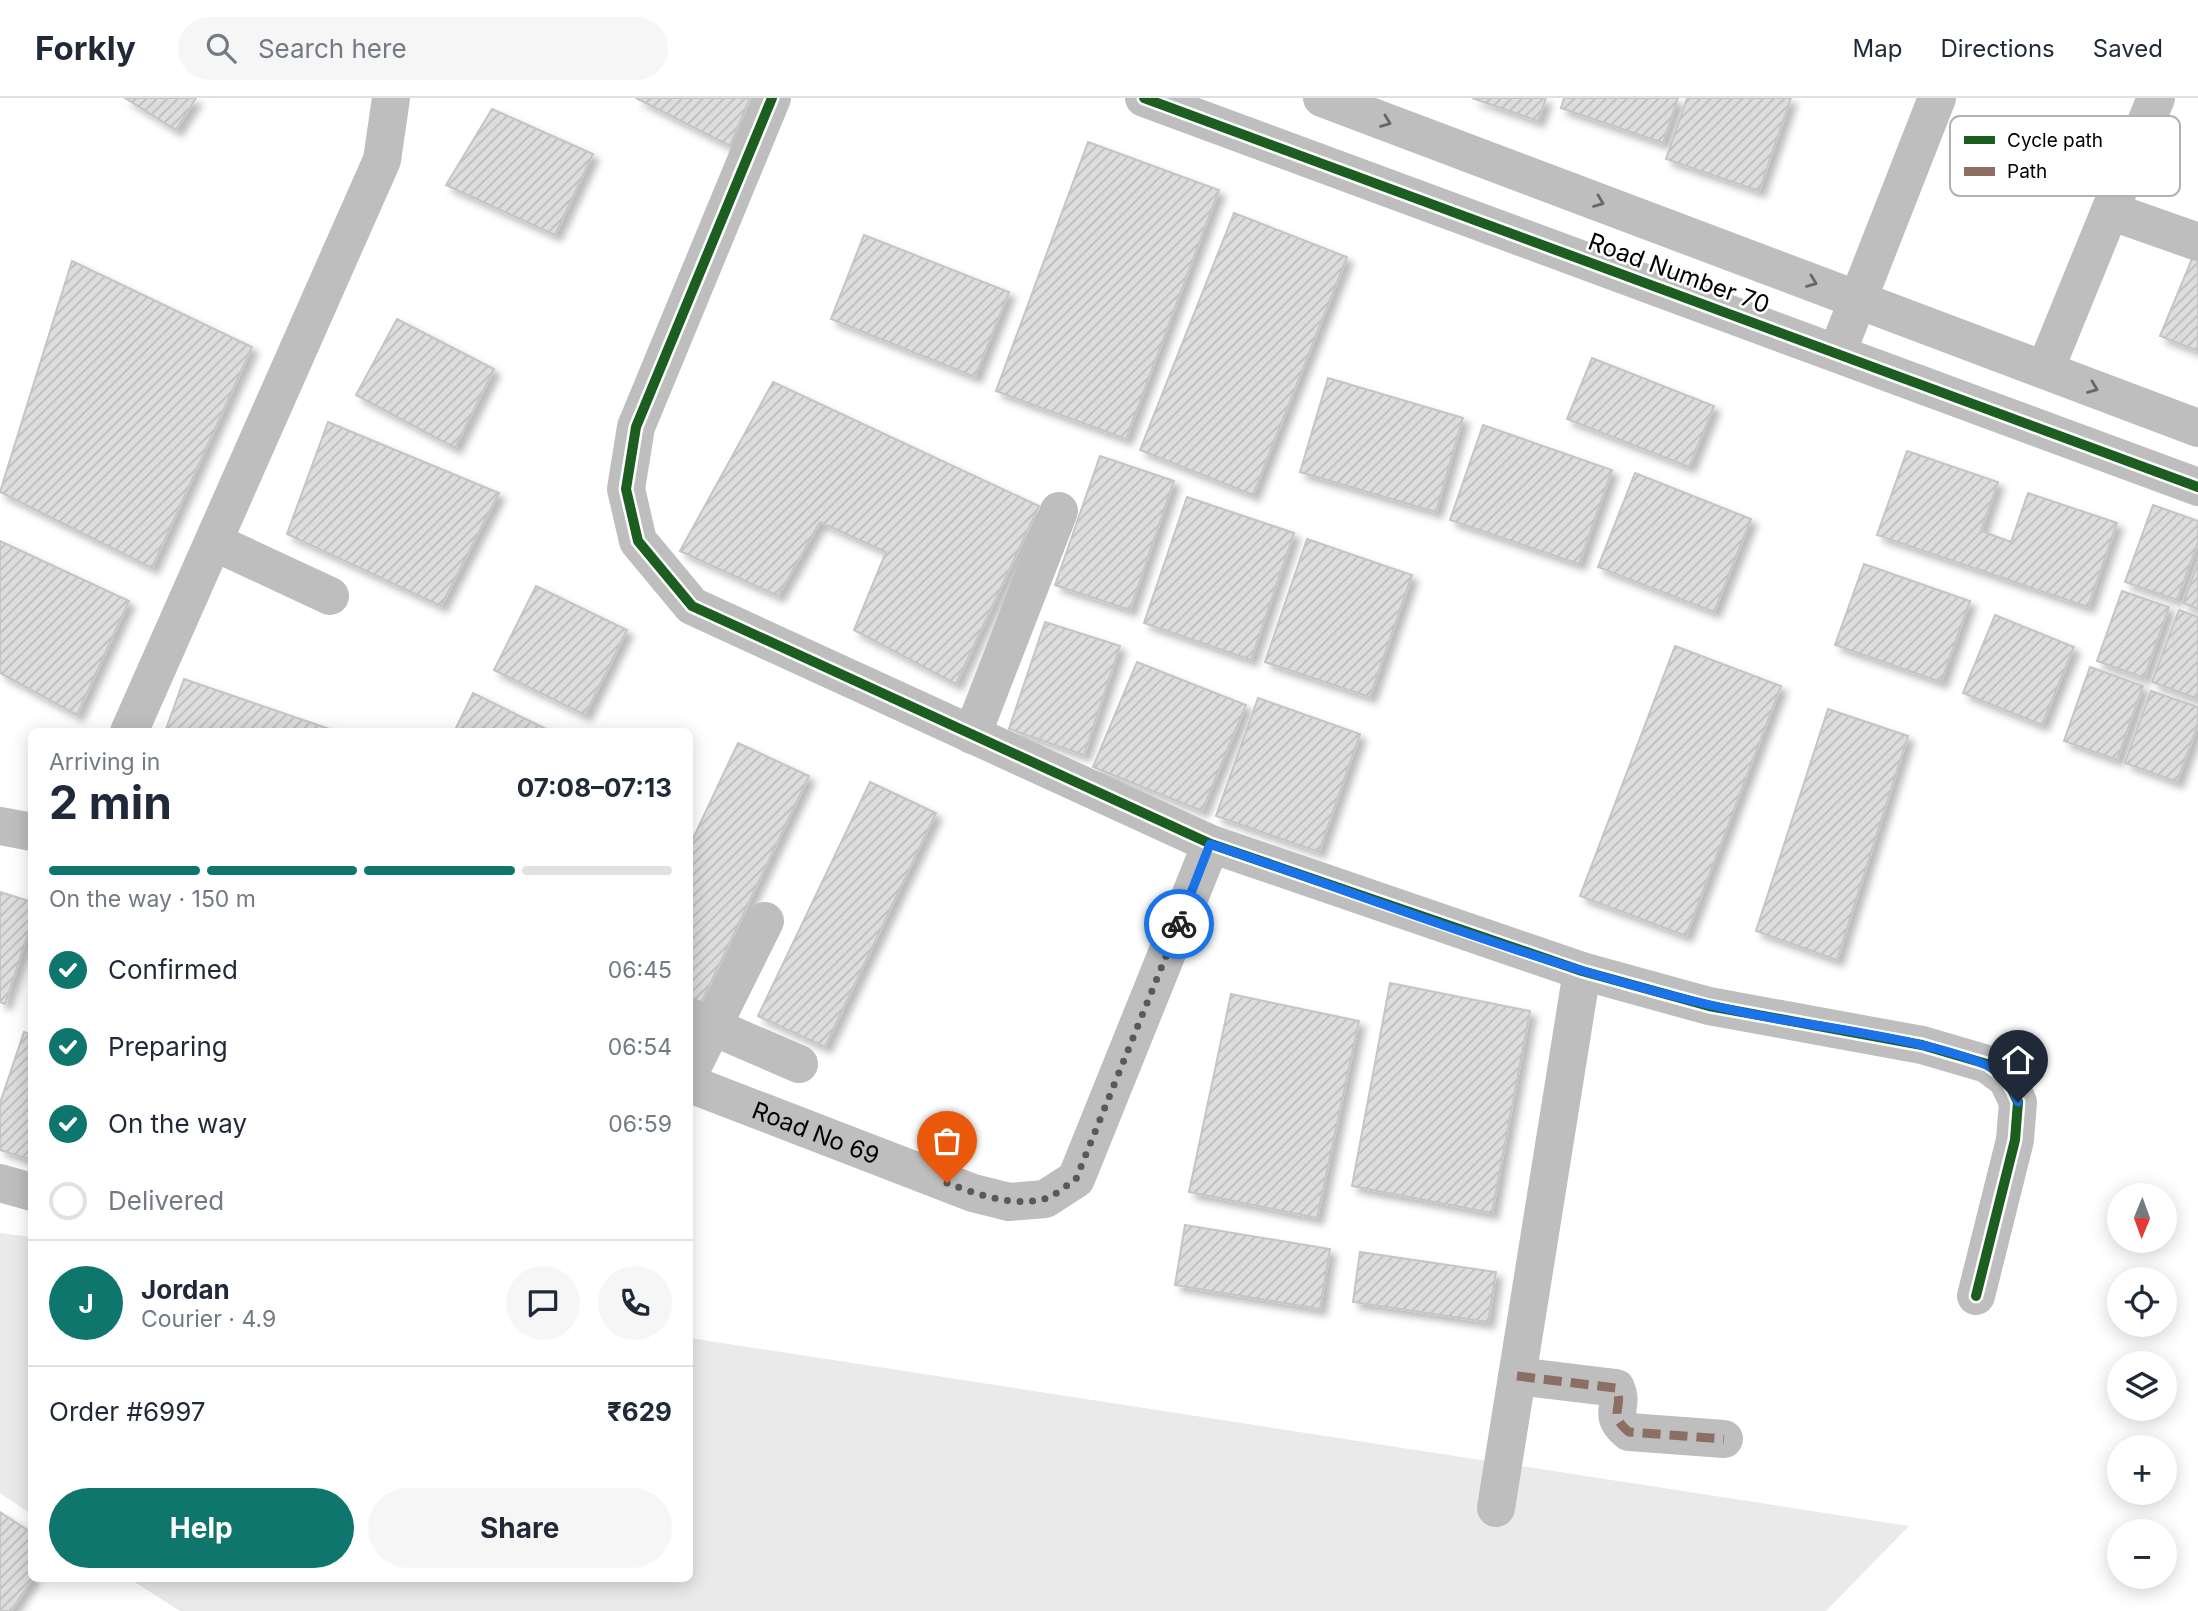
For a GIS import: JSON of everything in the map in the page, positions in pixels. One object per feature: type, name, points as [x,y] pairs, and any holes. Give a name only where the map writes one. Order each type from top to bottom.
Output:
[{"type":"street","points":[[131,728],[382,160],[391,98]]},
{"type":"street","points":[[772,98],[636,427],[626,489],[638,541],[692,606],[1210,844],[1581,971],[1709,1006],[1922,1045],[1987,1064],[2007,1079],[2018,1102],[2015,1140],[1976,1296]]},
{"type":"street","name":"Road Number 70","points":[[1144,98],[2198,487]]},
{"type":"street","points":[[1322,98],[2198,428]]},
{"type":"street","points":[[1837,353],[1937,98]]},
{"type":"street","points":[[2149,116],[2156,98]]},
{"type":"street","points":[[2045,370],[2116,196]]},
{"type":"street","points":[[2110,211],[2198,242]]},
{"type":"street","points":[[972,735],[1059,511]]},
{"type":"street","points":[[214,542],[330,596]]},
{"type":"street","points":[[0,826],[28,831]]},
{"type":"street","name":"Road No 69","points":[[693,1085],[973,1193],[1009,1202],[1045,1199],[1076,1179],[1210,844]]},
{"type":"street","points":[[693,1058],[701,1022],[765,921]]},
{"type":"street","points":[[1496,1508],[1581,971]]},
{"type":"street","points":[[701,1022],[799,1064]]},
{"type":"street","points":[[0,1183],[28,1191]]},
{"type":"street","points":[[1517,1376],[1616,1388],[1616,1417],[1618,1423],[1629,1432],[1724,1439]]},
{"type":"shaded area","points":[[0,1233],[28,1237],[28,1512],[0,1493]]},
{"type":"shaded area","points":[[693,1338],[1909,1526],[1826,1611],[180,1611],[135,1582],[693,1582]]},
{"type":"building","points":[[125,98],[196,98],[176,130]]},
{"type":"building","points":[[636,98],[750,98],[730,146]]},
{"type":"building","points":[[1472,98],[1546,98],[1538,121]]},
{"type":"building","points":[[1564,98],[1678,98],[1663,143],[1561,108]]},
{"type":"building","points":[[1687,98],[1791,98],[1759,191],[1666,159]]},
{"type":"building","points":[[492,109],[593,154],[555,235],[446,185]]},
{"type":"building","points":[[1088,142],[1219,190],[1126,439],[996,391]]},
{"type":"building","points":[[1234,213],[1347,257],[1253,495],[1140,450]]},
{"type":"building","points":[[864,235],[1009,292],[975,377],[831,319]]},
{"type":"building","points":[[2196,249],[2198,250],[2198,351],[2160,336]]},
{"type":"building","points":[[72,261],[252,347],[152,568],[0,492]]},
{"type":"building","points":[[397,319],[494,369],[455,448],[356,395]]},
{"type":"building","points":[[1592,358],[1714,406],[1689,467],[1567,419]]},
{"type":"building","points":[[1328,378],[1463,418],[1436,512],[1300,472]]},
{"type":"building","points":[[773,382],[1039,506],[956,684],[854,630],[886,552],[820,522],[778,596],[680,551]]},
{"type":"building","points":[[328,422],[499,493],[441,606],[287,534]]},
{"type":"building","points":[[1483,425],[1612,470],[1579,564],[1450,520]]},
{"type":"building","points":[[1907,451],[1998,482],[1981,531],[2011,542],[2028,493],[2117,523],[2088,607],[1877,535]]},
{"type":"building","points":[[1100,456],[1174,481],[1130,610],[1055,585]]},
{"type":"building","points":[[1635,473],[1751,519],[1714,612],[1598,567]]},
{"type":"building","points":[[1187,497],[1294,533],[1251,660],[1144,623]]},
{"type":"building","points":[[2153,505],[2198,521],[2198,542],[2177,600],[2125,582]]},
{"type":"building","points":[[1307,539],[1412,575],[1370,697],[1265,662]]},
{"type":"building","points":[[0,541],[129,601],[77,715],[0,673]]},
{"type":"building","points":[[2198,563],[2198,609],[2183,603]]},
{"type":"building","points":[[1864,564],[1970,601],[1941,682],[1835,645]]},
{"type":"building","points":[[536,586],[627,630],[585,715],[494,670]]},
{"type":"building","points":[[2122,591],[2169,607],[2144,678],[2097,661]]},
{"type":"building","points":[[2179,610],[2198,617],[2198,699],[2152,682]]},
{"type":"building","points":[[1995,615],[2074,647],[2042,725],[1963,693]]},
{"type":"building","points":[[1045,622],[1120,646],[1084,755],[1009,729]]},
{"type":"building","points":[[1675,646],[1781,686],[1686,936],[1580,896]]},
{"type":"building","points":[[1137,662],[1246,705],[1202,811],[1093,767]]},
{"type":"building","points":[[2090,667],[2143,686],[2117,760],[2064,741]]},
{"type":"building","points":[[184,679],[326,728],[166,728]]},
{"type":"building","points":[[2151,691],[2198,707],[2198,724],[2177,782],[2125,763]]},
{"type":"building","points":[[473,693],[544,728],[456,728]]},
{"type":"building","points":[[1258,698],[1360,734],[1319,852],[1216,816]]},
{"type":"building","points":[[1828,709],[1908,736],[1837,960],[1756,931]]},
{"type":"building","points":[[738,743],[809,776],[701,1003],[693,999],[693,839]]},
{"type":"building","points":[[870,782],[936,813],[825,1047],[758,1016]]},
{"type":"building","points":[[0,892],[28,901],[28,934],[5,1004],[0,1002]]},
{"type":"building","points":[[1390,983],[1530,1011],[1492,1213],[1352,1186]]},
{"type":"building","points":[[1231,994],[1359,1021],[1317,1218],[1189,1192]]},
{"type":"building","points":[[24,1032],[28,1034],[28,1159],[0,1150],[0,1103]]},
{"type":"building","points":[[1185,1225],[1330,1249],[1320,1309],[1175,1285]]},
{"type":"building","points":[[1360,1252],[1496,1272],[1488,1322],[1353,1302]]},
{"type":"building","points":[[0,1512],[28,1530],[28,1582],[30,1582],[11,1611],[0,1611]]},
{"type":"marked path","points":[[1517,1376],[1616,1388],[1619,1401],[1617,1415],[1629,1432],[1724,1439]]},
{"type":"cycle path","points":[[772,98],[636,427],[626,489],[638,541],[692,606],[1211,844],[1582,971],[1709,1006],[1922,1045],[1987,1064],[2007,1079],[2018,1102],[2015,1140],[1976,1296]]},
{"type":"cycle path","points":[[1144,98],[2198,487]]},
{"type":"way so far","points":[[947,1183],[1009,1202],[1045,1199],[1076,1179],[1179,924]]},
{"type":"route","points":[[1179,924],[1210,844],[1581,971],[1709,1006],[1922,1045],[1987,1064],[2007,1079],[2018,1102]]}]
